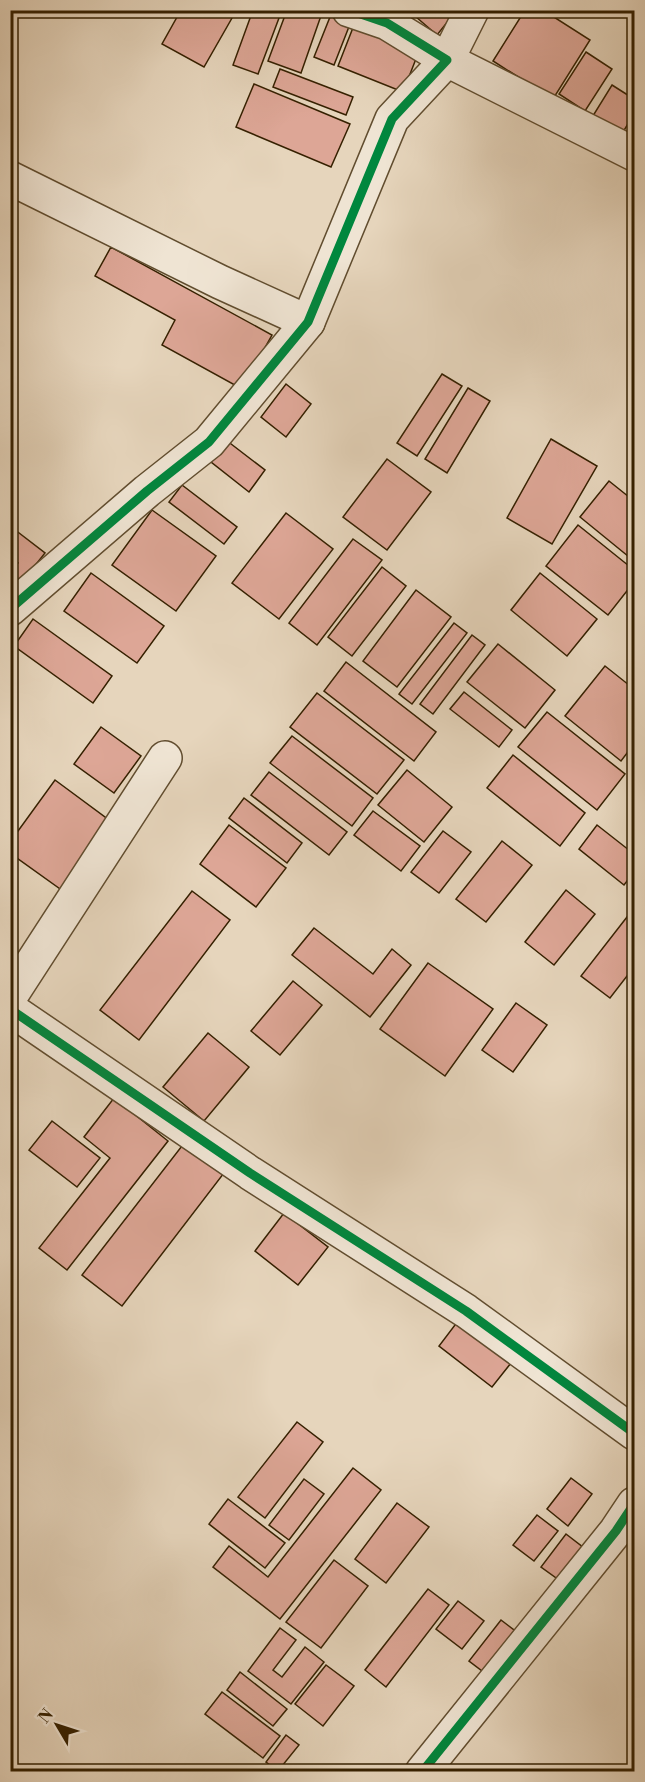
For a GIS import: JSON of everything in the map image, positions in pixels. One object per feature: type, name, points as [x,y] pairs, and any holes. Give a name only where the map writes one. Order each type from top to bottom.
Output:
[{"type":"street","points":[[349,10],[387,23],[447,60],[634,154]]},
{"type":"street","points":[[10,609],[147,491],[209,442],[308,322],[392,118],[447,60],[472,10]]},
{"type":"street","points":[[10,178],[220,282],[308,322]]},
{"type":"street","points":[[10,997],[165,758]]},
{"type":"street","points":[[10,1009],[250,1173],[466,1311],[634,1433]]},
{"type":"street","points":[[422,1772],[616,1531],[634,1504]]},
{"type":"building","points":[[181,10],[236,11],[204,67],[162,44]]},
{"type":"building","points":[[253,10],[282,10],[258,74],[233,65]]},
{"type":"building","points":[[287,10],[323,10],[301,73],[268,61]]},
{"type":"building","points":[[408,10],[457,10],[437,35]]},
{"type":"building","points":[[525,10],[543,10],[590,40],[553,99],[493,61]]},
{"type":"building","points":[[332,12],[352,19],[334,65],[314,57]]},
{"type":"building","points":[[356,20],[421,46],[403,92],[338,66]]},
{"type":"building","points":[[586,52],[612,69],[585,111],[559,94]]},
{"type":"building","points":[[280,69],[353,97],[346,115],[273,87]]},
{"type":"building","points":[[254,84],[350,124],[331,167],[236,127]]},
{"type":"building","points":[[612,85],[634,99],[634,114],[620,137],[591,119]]},
{"type":"building","points":[[111,247],[272,335],[242,389],[162,345],[175,320],[95,276]]},
{"type":"building","points":[[442,374],[462,386],[417,456],[397,443]]},
{"type":"building","points":[[286,384],[311,404],[286,437],[261,417]]},
{"type":"building","points":[[468,388],[490,401],[447,473],[425,459]]},
{"type":"building","points":[[222,437],[265,470],[249,492],[206,458]]},
{"type":"building","points":[[551,439],[597,466],[552,544],[507,518]]},
{"type":"building","points":[[387,459],[431,492],[387,550],[343,517]]},
{"type":"building","points":[[609,481],[634,501],[634,561],[580,517]]},
{"type":"building","points":[[182,485],[237,527],[224,544],[169,502]]},
{"type":"building","points":[[152,510],[216,556],[176,611],[112,565]]},
{"type":"building","points":[[286,513],[333,549],[279,619],[232,583]]},
{"type":"building","points":[[578,525],[634,570],[634,582],[608,615],[546,566]]},
{"type":"building","points":[[10,526],[45,553],[10,597],[10,573],[18,563],[10,557]]},
{"type":"building","points":[[353,539],[382,560],[317,645],[289,623]]},
{"type":"building","points":[[382,567],[406,586],[352,656],[328,637]]},
{"type":"building","points":[[91,573],[164,626],[137,663],[64,611]]},
{"type":"building","points":[[540,573],[597,619],[567,656],[511,610]]},
{"type":"building","points":[[416,590],[451,617],[397,687],[363,661]]},
{"type":"building","points":[[33,619],[112,676],[93,703],[14,646]]},
{"type":"building","points":[[454,623],[467,633],[412,704],[399,694]]},
{"type":"building","points":[[472,635],[485,645],[433,714],[420,704]]},
{"type":"building","points":[[498,644],[555,690],[525,728],[467,682]]},
{"type":"building","points":[[346,662],[436,732],[414,761],[324,691]]},
{"type":"building","points":[[605,666],[634,689],[634,744],[621,761],[565,716]]},
{"type":"building","points":[[464,692],[512,730],[499,747],[450,709]]},
{"type":"building","points":[[317,693],[404,760],[377,794],[290,727]]},
{"type":"building","points":[[547,712],[625,774],[597,810],[518,747]]},
{"type":"building","points":[[101,727],[141,756],[114,793],[74,764]]},
{"type":"building","points":[[292,736],[373,798],[352,826],[270,763]]},
{"type":"building","points":[[513,755],[585,813],[560,846],[487,788]]},
{"type":"building","points":[[407,770],[452,807],[424,842],[378,805]]},
{"type":"building","points":[[269,772],[347,832],[329,855],[251,795]]},
{"type":"building","points":[[55,780],[113,823],[63,891],[10,853],[10,842]]},
{"type":"building","points":[[244,798],[302,843],[287,863],[229,818]]},
{"type":"building","points":[[373,811],[420,846],[401,871],[354,835]]},
{"type":"building","points":[[229,825],[286,868],[256,907],[200,864]]},
{"type":"building","points":[[597,825],[634,854],[634,872],[624,885],[579,849]]},
{"type":"building","points":[[443,831],[471,852],[439,893],[411,872]]},
{"type":"building","points":[[502,841],[532,865],[486,922],[456,899]]},
{"type":"building","points":[[566,890],[595,914],[554,965],[525,942]]},
{"type":"building","points":[[192,891],[230,920],[139,1040],[100,1010]]},
{"type":"building","points":[[634,908],[634,967],[610,998],[581,976]]},
{"type":"building","points":[[314,928],[373,974],[392,949],[411,965],[370,1017],[292,955]]},
{"type":"building","points":[[428,963],[493,1009],[445,1076],[380,1029]]},
{"type":"building","points":[[293,981],[322,1005],[280,1055],[251,1031]]},
{"type":"building","points":[[516,1003],[547,1025],[513,1072],[482,1050]]},
{"type":"building","points":[[208,1033],[249,1067],[204,1121],[163,1087]]},
{"type":"building","points":[[114,1098],[168,1141],[67,1270],[39,1248],[110,1158],[84,1137]]},
{"type":"building","points":[[52,1121],[100,1158],[77,1187],[29,1150]]},
{"type":"building","points":[[185,1142],[224,1173],[122,1306],[82,1275]]},
{"type":"building","points":[[284,1213],[328,1247],[298,1285],[255,1251]]},
{"type":"building","points":[[458,1321],[511,1363],[492,1387],[439,1346]]},
{"type":"building","points":[[297,1422],[323,1442],[265,1518],[238,1497]]},
{"type":"building","points":[[353,1468],[381,1490],[280,1619],[213,1567],[229,1546],[268,1577]]},
{"type":"building","points":[[571,1478],[592,1494],[568,1526],[547,1509]]},
{"type":"building","points":[[304,1479],[324,1494],[289,1540],[269,1525]]},
{"type":"building","points":[[228,1499],[285,1543],[265,1568],[209,1524]]},
{"type":"building","points":[[397,1503],[429,1527],[386,1583],[355,1559]]},
{"type":"building","points":[[537,1515],[558,1531],[534,1561],[513,1545]]},
{"type":"building","points":[[566,1534],[584,1548],[559,1580],[541,1567]]},
{"type":"building","points":[[334,1560],[368,1586],[321,1648],[286,1622]]},
{"type":"building","points":[[428,1589],[449,1605],[386,1687],[365,1670]]},
{"type":"building","points":[[458,1601],[484,1621],[462,1649],[436,1629]]},
{"type":"building","points":[[501,1620],[522,1636],[490,1677],[469,1661]]},
{"type":"building","points":[[280,1628],[296,1640],[273,1670],[282,1677],[305,1647],[324,1662],[291,1704],[248,1671]]},
{"type":"building","points":[[326,1665],[354,1686],[323,1726],[295,1704]]},
{"type":"building","points":[[240,1672],[287,1709],[273,1726],[227,1690]]},
{"type":"building","points":[[222,1692],[280,1736],[263,1758],[205,1714]]},
{"type":"building","points":[[286,1735],[299,1745],[278,1771],[266,1762]]},
{"type":"cycle path","points":[[10,609],[147,491],[209,442],[308,322],[392,119],[447,60],[387,23],[349,10]]},
{"type":"cycle path","points":[[10,1009],[250,1173],[466,1311],[634,1433]]},
{"type":"cycle path","points":[[422,1772],[616,1531],[634,1504]]}]
